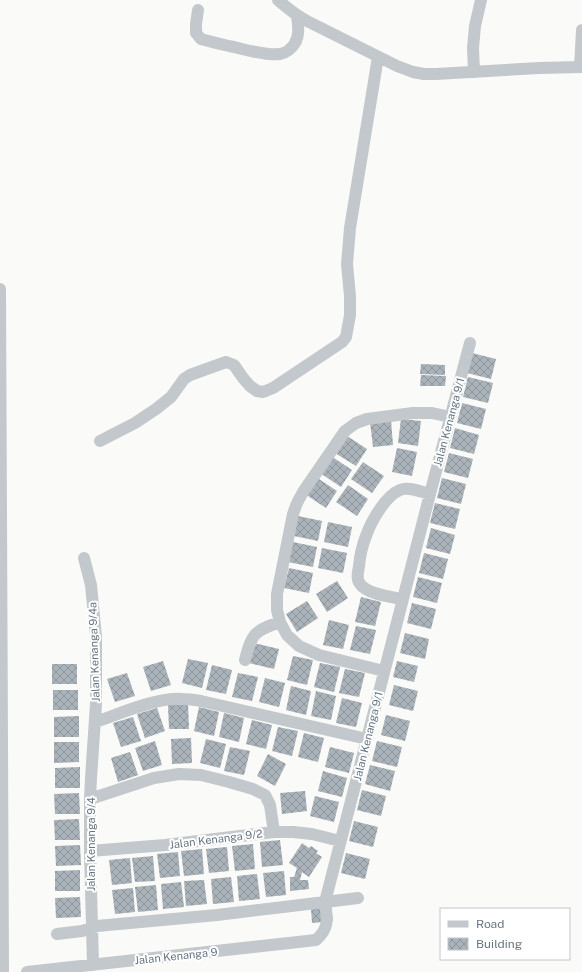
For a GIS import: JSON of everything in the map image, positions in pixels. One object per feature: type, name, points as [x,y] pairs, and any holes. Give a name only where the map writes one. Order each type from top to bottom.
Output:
[{"type":"street","points":[[278,0],[297,16],[397,66],[413,72],[424,74],[581,67],[582,30]]},
{"type":"street","points":[[474,72],[473,48],[480,0]]},
{"type":"street","points":[[198,10],[196,33],[201,39],[266,54],[281,54],[294,45],[299,32],[297,16]]},
{"type":"street","points":[[100,440],[135,423],[156,409],[171,397],[184,379],[190,376],[226,362],[234,365],[250,386],[257,391],[262,392],[273,388],[346,338],[350,315],[347,264],[350,228],[378,56]]},
{"type":"street","points":[[0,289],[3,972]]},
{"type":"street","name":"Jalan Kenanga 9/1","points":[[324,902],[470,343]]},
{"type":"street","points":[[384,671],[319,655],[299,646],[287,635],[280,622],[277,610],[277,594],[293,514],[303,492],[345,431],[356,423],[367,419],[413,414],[432,413],[450,417]]},
{"type":"street","points":[[402,600],[366,590],[360,584],[358,578],[360,556],[366,536],[377,514],[391,496],[401,489],[412,489],[430,494]]},
{"type":"street","name":"Jalan Kenanga 9/4a","points":[[84,558],[91,585],[96,637],[95,722]]},
{"type":"street","points":[[245,660],[250,642],[255,634],[264,628],[280,622]]},
{"type":"street","points":[[95,722],[147,704],[164,700],[182,699],[201,701],[367,739]]},
{"type":"street","name":"Jalan Kenanga 9/4","points":[[93,965],[90,799],[95,722]]},
{"type":"street","points":[[90,799],[154,778],[179,774],[201,776],[253,789],[265,795],[270,805],[274,832]]},
{"type":"street","name":"Jalan Kenanga 9/2","points":[[90,851],[165,845],[274,832],[312,834],[340,841]]},
{"type":"street","points":[[57,934],[82,932],[92,927],[104,925],[217,915],[358,898]]},
{"type":"street","name":"Jalan Kenanga 9","points":[[27,972],[316,940],[323,934],[320,928],[320,912],[324,902]]},
{"type":"building","points":[[472,353],[496,359],[491,379],[467,373]]},
{"type":"building","points":[[421,364],[445,365],[445,375],[420,374]]},
{"type":"building","points":[[421,375],[446,376],[445,386],[420,386]]},
{"type":"building","points":[[468,377],[493,383],[488,403],[463,397]]},
{"type":"building","points":[[462,403],[486,409],[481,429],[457,423]]},
{"type":"building","points":[[401,419],[421,421],[418,446],[398,443]]},
{"type":"building","points":[[391,420],[393,445],[373,447],[370,422]]},
{"type":"building","points":[[455,428],[479,435],[474,454],[450,448]]},
{"type":"building","points":[[347,436],[367,449],[356,466],[335,453]]},
{"type":"building","points":[[397,448],[417,452],[412,476],[392,472]]},
{"type":"building","points":[[449,453],[473,459],[468,478],[444,472]]},
{"type":"building","points":[[331,456],[352,470],[341,487],[320,473]]},
{"type":"building","points":[[363,462],[384,476],[372,493],[351,479]]},
{"type":"building","points":[[316,477],[337,491],[326,508],[305,494]]},
{"type":"building","points":[[442,478],[466,484],[461,504],[437,498]]},
{"type":"building","points":[[348,485],[368,499],[357,516],[336,502]]},
{"type":"building","points":[[435,503],[460,509],[455,529],[430,523]]},
{"type":"building","points":[[298,516],[322,521],[318,541],[294,536]]},
{"type":"building","points":[[328,522],[352,527],[348,547],[324,542]]},
{"type":"building","points":[[431,528],[455,535],[450,554],[426,548]]},
{"type":"building","points":[[293,542],[317,547],[313,567],[288,562]]},
{"type":"building","points":[[322,548],[347,553],[343,573],[318,568]]},
{"type":"building","points":[[424,553],[448,559],[443,579],[419,573]]},
{"type":"building","points":[[289,568],[313,573],[309,593],[284,588]]},
{"type":"building","points":[[418,577],[442,583],[437,603],[413,597]]},
{"type":"building","points":[[337,581],[348,598],[327,612],[316,594]]},
{"type":"building","points":[[361,597],[381,602],[375,626],[355,622]]},
{"type":"building","points":[[307,601],[318,618],[297,632],[286,614]]},
{"type":"building","points":[[412,603],[436,609],[431,629],[407,623]]},
{"type":"building","points":[[329,620],[349,625],[343,649],[323,645]]},
{"type":"building","points":[[356,626],[376,630],[370,654],[350,650]]},
{"type":"building","points":[[405,633],[429,639],[425,659],[400,653]]},
{"type":"building","points":[[254,643],[279,649],[274,669],[249,663]]},
{"type":"building","points":[[293,656],[313,660],[307,685],[287,680]]},
{"type":"building","points":[[188,659],[208,663],[202,688],[182,683]]},
{"type":"building","points":[[163,661],[171,685],[151,691],[143,667]]},
{"type":"building","points":[[397,661],[418,666],[414,682],[393,677]]},
{"type":"building","points":[[320,663],[340,667],[334,692],[314,687]]},
{"type":"building","points":[[52,664],[77,664],[77,684],[52,684]]},
{"type":"building","points":[[212,665],[232,670],[226,694],[206,690]]},
{"type":"building","points":[[345,669],[365,673],[359,697],[339,693]]},
{"type":"building","points":[[127,673],[135,696],[115,702],[107,679]]},
{"type":"building","points":[[238,673],[258,677],[252,701],[232,697]]},
{"type":"building","points":[[265,678],[285,683],[279,707],[259,702]]},
{"type":"building","points":[[394,685],[418,691],[413,711],[389,705]]},
{"type":"building","points":[[291,686],[311,691],[306,715],[286,710]]},
{"type":"building","points":[[53,690],[78,690],[78,710],[53,710]]},
{"type":"building","points":[[316,691],[336,696],[331,720],[311,716]]},
{"type":"building","points":[[342,698],[362,703],[356,727],[336,723]]},
{"type":"building","points":[[188,704],[189,729],[169,729],[168,705]]},
{"type":"building","points":[[199,707],[219,712],[214,736],[194,731]]},
{"type":"building","points":[[157,708],[165,731],[145,738],[137,714]]},
{"type":"building","points":[[224,713],[244,718],[239,742],[219,737]]},
{"type":"building","points":[[386,715],[410,721],[405,741],[381,735]]},
{"type":"building","points":[[79,716],[79,737],[54,737],[54,717]]},
{"type":"building","points":[[133,717],[141,741],[121,747],[113,723]]},
{"type":"building","points":[[252,720],[272,725],[266,749],[246,744]]},
{"type":"building","points":[[278,727],[298,731],[292,756],[272,751]]},
{"type":"building","points":[[304,733],[324,738],[318,762],[298,757]]},
{"type":"building","points":[[191,738],[192,763],[172,764],[171,739]]},
{"type":"building","points":[[206,739],[226,744],[220,768],[200,763]]},
{"type":"building","points":[[155,741],[162,765],[143,771],[135,748]]},
{"type":"building","points":[[377,741],[402,747],[397,767],[372,761]]},
{"type":"building","points":[[54,742],[79,742],[79,762],[54,763]]},
{"type":"building","points":[[230,747],[250,751],[244,775],[224,771]]},
{"type":"building","points":[[330,747],[354,753],[349,773],[325,767]]},
{"type":"building","points":[[130,752],[138,775],[118,782],[111,758]]},
{"type":"building","points":[[268,754],[286,764],[275,786],[257,776]]},
{"type":"building","points":[[370,765],[395,771],[390,791],[365,784]]},
{"type":"building","points":[[80,767],[80,788],[55,788],[55,768]]},
{"type":"building","points":[[323,771],[347,778],[342,797],[318,791]]},
{"type":"building","points":[[362,790],[386,796],[381,816],[357,810]]},
{"type":"building","points":[[305,791],[307,811],[282,814],[280,793]]},
{"type":"building","points":[[79,793],[80,814],[55,814],[54,794]]},
{"type":"building","points":[[315,796],[339,802],[334,822],[310,816]]},
{"type":"building","points":[[79,819],[80,840],[55,840],[54,820]]},
{"type":"building","points":[[354,821],[378,827],[373,847],[349,841]]},
{"type":"building","points":[[280,840],[283,865],[262,867],[260,842]]},
{"type":"building","points":[[302,843],[309,848],[311,846],[318,851],[316,853],[322,857],[309,877],[302,872],[300,880],[308,880],[309,889],[290,891],[290,877],[294,877],[297,868],[289,863]]},
{"type":"building","points":[[253,844],[255,869],[235,871],[232,846]]},
{"type":"building","points":[[80,845],[81,865],[56,866],[55,846]]},
{"type":"building","points":[[227,847],[229,871],[209,873],[206,849]]},
{"type":"building","points":[[202,849],[204,874],[184,876],[181,851]]},
{"type":"building","points":[[178,852],[180,876],[160,878],[157,854]]},
{"type":"building","points":[[346,853],[370,859],[365,879],[341,873]]},
{"type":"building","points":[[153,856],[155,881],[135,882],[132,858]]},
{"type":"building","points":[[130,858],[132,883],[112,885],[109,860]]},
{"type":"building","points":[[80,870],[80,891],[55,891],[55,871]]},
{"type":"building","points":[[284,871],[286,895],[266,897],[263,873]]},
{"type":"building","points":[[257,874],[260,899],[239,901],[237,876]]},
{"type":"building","points":[[231,877],[234,902],[213,904],[211,879]]},
{"type":"building","points":[[204,880],[207,904],[186,906],[184,881]]},
{"type":"building","points":[[181,882],[184,907],[163,909],[161,884]]},
{"type":"building","points":[[156,885],[158,910],[138,912],[135,887]]},
{"type":"building","points":[[133,888],[135,912],[115,914],[112,890]]},
{"type":"building","points":[[80,897],[81,917],[56,918],[55,898]]},
{"type":"building","points":[[331,906],[333,921],[312,923],[311,909]]}]
